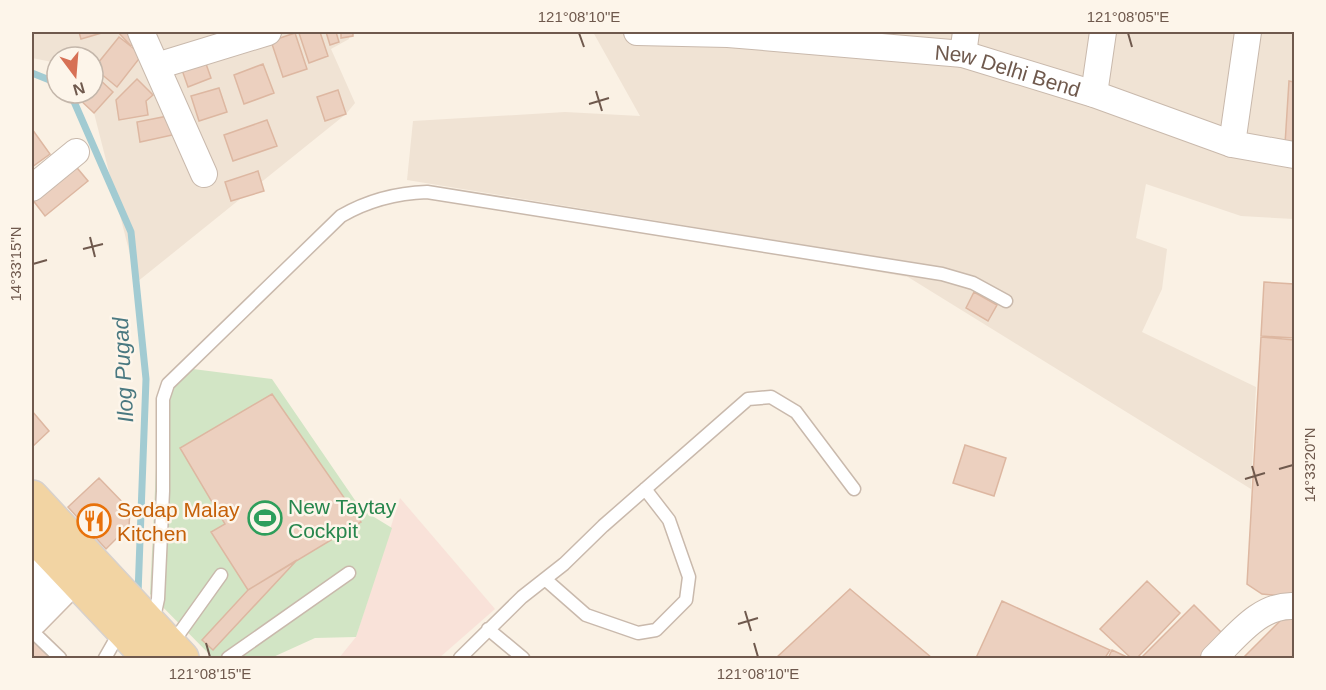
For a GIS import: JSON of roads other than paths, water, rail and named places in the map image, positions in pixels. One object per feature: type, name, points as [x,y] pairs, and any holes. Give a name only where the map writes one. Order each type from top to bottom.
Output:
[{"type":"main road","points":[[32,497],[58,558],[145,635]]},
{"type":"street","points":[[141,32],[204,174]]},
{"type":"street","points":[[157,66],[268,32]]},
{"type":"street","name":"New Delhi Bend","points":[[637,32],[728,33],[964,43],[1232,144],[1294,155]]},
{"type":"street","points":[[1095,94],[1103,32]]},
{"type":"street","points":[[1232,144],[1248,32]]},
{"type":"street","points":[[32,188],[76,152]]},
{"type":"street","points":[[32,619],[58,558]]},
{"type":"street","points":[[1214,658],[1264,612],[1283,606],[1294,606]]},
{"type":"lane","points":[[145,635],[158,599],[163,491],[163,399],[168,384],[342,216],[354,209],[406,192],[427,192],[942,274],[973,283],[1006,301]]},
{"type":"lane","points":[[460,658],[488,629],[748,399],[771,397],[796,412],[854,489]]},
{"type":"lane","points":[[545,579],[585,615],[638,633],[656,630],[686,600],[689,577],[669,520],[645,489]]},
{"type":"lane","points":[[228,658],[349,573]]},
{"type":"lane","points":[[105,658],[145,635],[221,575]]},
{"type":"lane","points":[[488,629],[523,658]]},
{"type":"lane","points":[[32,631],[60,658]]},
{"type":"waterway","name":"Ilog Pugad","points":[[32,73],[45,78]]},
{"type":"waterway","name":"Ilog Pugad","points":[[75,105],[131,232],[146,379],[138,594]]},
{"type":"place","name":"New Taytay Cockpit","points":[[265,518]]},
{"type":"place","name":"Sedap Malay Kitchen","points":[[94,521]]}]
